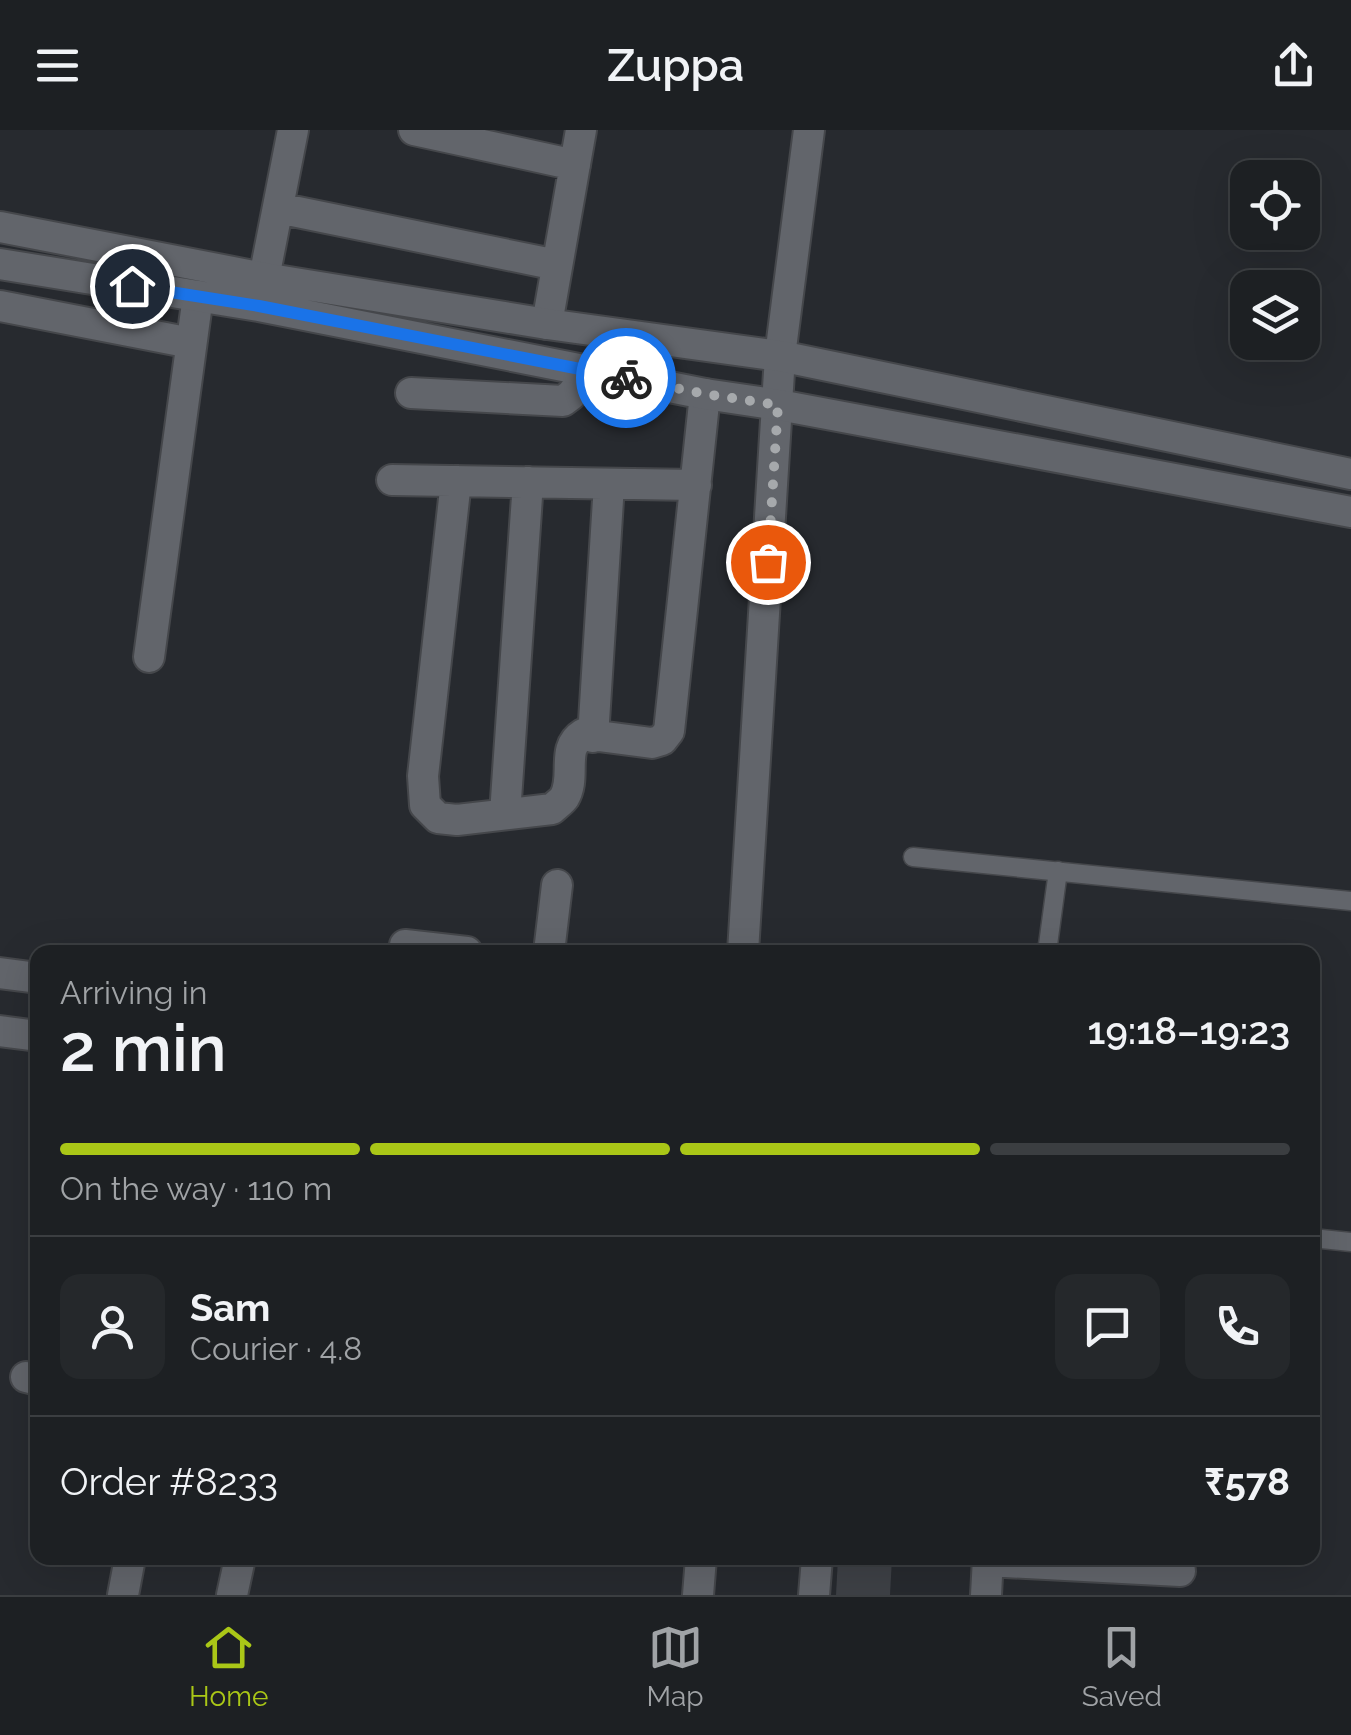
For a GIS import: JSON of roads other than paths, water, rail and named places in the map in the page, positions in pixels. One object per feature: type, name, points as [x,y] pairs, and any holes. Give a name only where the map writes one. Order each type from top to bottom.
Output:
[{"type":"street","points":[[264,278],[293,130]]},
{"type":"street","points":[[414,130],[575,165]]},
{"type":"street","points":[[547,324],[580,130]]},
{"type":"street","points":[[743,945],[780,356],[808,130]]},
{"type":"street","points":[[278,208],[556,265]]},
{"type":"street","points":[[0,227],[264,278],[547,324],[780,356],[1351,474]]},
{"type":"street","points":[[0,264],[278,309],[705,394],[1351,512]]},
{"type":"street","points":[[149,658],[198,296]]},
{"type":"street","points":[[0,306],[191,343]]},
{"type":"street","points":[[411,393],[563,402],[591,370]]},
{"type":"street","points":[[456,481],[424,776],[425,805],[438,818],[457,820],[552,809],[564,799],[570,781],[571,747],[576,738],[583,734],[652,742],[662,740],[669,731],[705,394]]},
{"type":"street","points":[[392,480],[696,485]]},
{"type":"street","points":[[505,814],[528,482]]},
{"type":"street","points":[[593,736],[610,484]]},
{"type":"street","points":[[549,945],[557,885]]},
{"type":"street","points":[[0,974],[30,977]]},
{"type":"street","points":[[0,1031],[30,1035]]},
{"type":"street","points":[[123,1595],[129,1565]]},
{"type":"street","points":[[232,1595],[238,1565]]},
{"type":"street","points":[[698,1595],[700,1565]]},
{"type":"street","points":[[814,1595],[816,1565]]},
{"type":"street","points":[[986,1595],[988,1565]]},
{"type":"street","points":[[1084,1565],[1180,1571]]},
{"type":"lane","points":[[913,857],[1351,901]]},
{"type":"lane","points":[[1048,945],[1058,872]]},
{"type":"lane","points":[[1320,1239],[1351,1242]]}]
